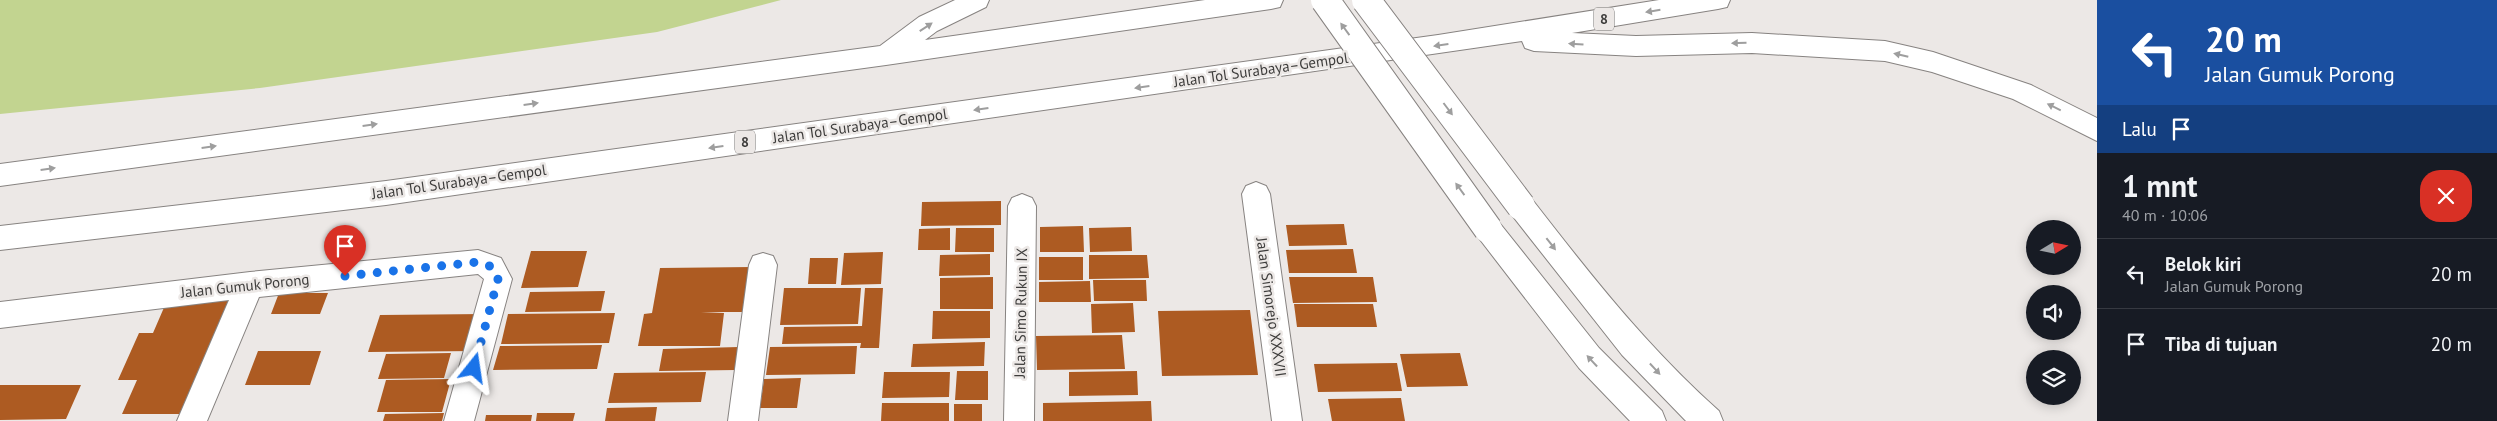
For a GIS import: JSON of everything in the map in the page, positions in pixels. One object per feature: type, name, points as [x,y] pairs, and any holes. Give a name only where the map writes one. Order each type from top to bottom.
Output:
[{"type":"main road","points":[[886,55],[928,24],[978,0]]},
{"type":"main road","points":[[0,175],[886,55],[1271,0]]},
{"type":"main road","points":[[1325,0],[1488,229],[1589,358],[1651,421]]},
{"type":"main road","points":[[1366,0],[1612,324],[1688,404],[1708,421]]},
{"type":"main road","name":"Jalan Tol Surabaya–Gempol","points":[[0,238],[386,193],[1490,38],[1718,0]]},
{"type":"main road","points":[[1490,38],[1588,45],[1752,42],[1885,51],[1933,62],[2022,92],[2097,130]]},
{"type":"main road","name":"Jalan Simorejo XXXVII","points":[[1256,194],[1287,421]]},
{"type":"main road","name":"Jalan Simo Rukun IX","points":[[1019,421],[1022,206]]},
{"type":"main road","name":"Jalan Gumuk Porong","points":[[0,315],[250,285],[478,262],[490,265],[498,279],[460,421]]},
{"type":"main road","points":[[743,421],[764,265]]},
{"type":"main road","points":[[192,421],[250,285]]},
{"type":"green space","points":[[0,0],[781,0],[657,32],[260,88],[0,114]]},
{"type":"building","points":[[1001,201],[1001,225],[921,226],[922,202]]},
{"type":"building","points":[[1344,224],[1347,245],[1289,246],[1286,225]]},
{"type":"building","points":[[1083,226],[1084,252],[1040,252],[1040,227]]},
{"type":"building","points":[[1131,227],[1132,251],[1090,252],[1089,228]]},
{"type":"building","points":[[950,228],[950,250],[918,250],[919,229]]},
{"type":"building","points":[[956,228],[994,228],[994,252],[955,252]]},
{"type":"building","points":[[1353,249],[1357,273],[1289,273],[1286,250]]},
{"type":"building","points":[[531,251],[587,251],[578,287],[521,288]]},
{"type":"building","points":[[883,252],[881,284],[841,285],[844,253]]},
{"type":"building","points":[[990,254],[990,275],[939,276],[940,255]]},
{"type":"building","points":[[1089,255],[1147,255],[1149,278],[1089,279]]},
{"type":"building","points":[[1039,257],[1083,257],[1083,280],[1039,280]]},
{"type":"building","points":[[810,258],[838,258],[836,284],[808,284]]},
{"type":"building","points":[[752,267],[746,312],[701,312],[724,313],[720,346],[638,346],[644,314],[652,313],[660,268]]},
{"type":"building","points":[[993,277],[993,309],[940,309],[940,278]]},
{"type":"building","points":[[1289,277],[1373,277],[1377,302],[1293,303]]},
{"type":"building","points":[[1093,280],[1146,280],[1147,301],[1094,301]]},
{"type":"building","points":[[1090,281],[1091,302],[1039,302],[1039,282]]},
{"type":"building","points":[[784,288],[861,288],[858,324],[780,325]]},
{"type":"building","points":[[865,288],[883,288],[879,348],[860,348],[861,343],[782,344],[784,327],[862,326]]},
{"type":"building","points":[[605,291],[601,311],[525,312],[530,292]]},
{"type":"building","points":[[279,293],[328,293],[320,314],[271,314]]},
{"type":"building","points":[[169,296],[237,296],[189,414],[122,414],[137,380],[118,380],[139,333],[153,333]]},
{"type":"building","points":[[1133,303],[1135,332],[1092,333],[1091,304]]},
{"type":"building","points":[[1294,304],[1373,304],[1377,327],[1297,327]]},
{"type":"building","points":[[1250,310],[1258,375],[1162,376],[1158,311]]},
{"type":"building","points":[[933,311],[990,311],[990,338],[932,339]]},
{"type":"building","points":[[615,313],[609,343],[501,344],[508,314]]},
{"type":"building","points":[[485,314],[476,351],[368,352],[380,315]]},
{"type":"building","points":[[1122,335],[1125,369],[1037,370],[1036,336]]},
{"type":"building","points":[[985,342],[984,366],[911,367],[913,344]]},
{"type":"building","points":[[602,345],[597,369],[493,370],[500,346]]},
{"type":"building","points":[[857,346],[855,374],[766,375],[770,347]]},
{"type":"building","points":[[739,347],[736,370],[659,371],[663,349]]},
{"type":"building","points":[[258,351],[321,351],[310,385],[245,385]]},
{"type":"building","points":[[451,353],[444,378],[378,379],[386,354]]},
{"type":"building","points":[[1460,353],[1468,386],[1407,387],[1400,354]]},
{"type":"building","points":[[1397,363],[1402,391],[1318,392],[1314,364]]},
{"type":"building","points":[[957,371],[988,371],[988,400],[955,400]]},
{"type":"building","points":[[1137,371],[1138,395],[1069,396],[1069,372]]},
{"type":"building","points":[[706,372],[701,402],[608,403],[614,373]]},
{"type":"building","points":[[884,372],[950,372],[949,397],[882,398]]},
{"type":"building","points":[[801,378],[797,408],[760,408],[764,379]]},
{"type":"building","points":[[451,379],[442,412],[377,412],[386,380]]},
{"type":"building","points":[[0,385],[81,385],[66,419],[0,420]]},
{"type":"building","points":[[1401,398],[1405,421],[1332,421],[1328,399]]},
{"type":"building","points":[[1151,401],[1152,421],[1043,421],[1043,403]]},
{"type":"building","points":[[882,403],[949,403],[949,421],[881,421]]},
{"type":"building","points":[[954,404],[982,404],[982,421],[954,421]]},
{"type":"building","points":[[657,407],[655,421],[605,421],[607,408]]},
{"type":"building","points":[[444,413],[442,421],[383,421],[385,414]]},
{"type":"building","points":[[537,413],[575,413],[573,421],[536,421]]},
{"type":"building","points":[[486,415],[532,415],[531,421],[485,421]]},
{"type":"route","points":[[345,276],[478,262],[490,265],[498,279],[474,368]]}]
